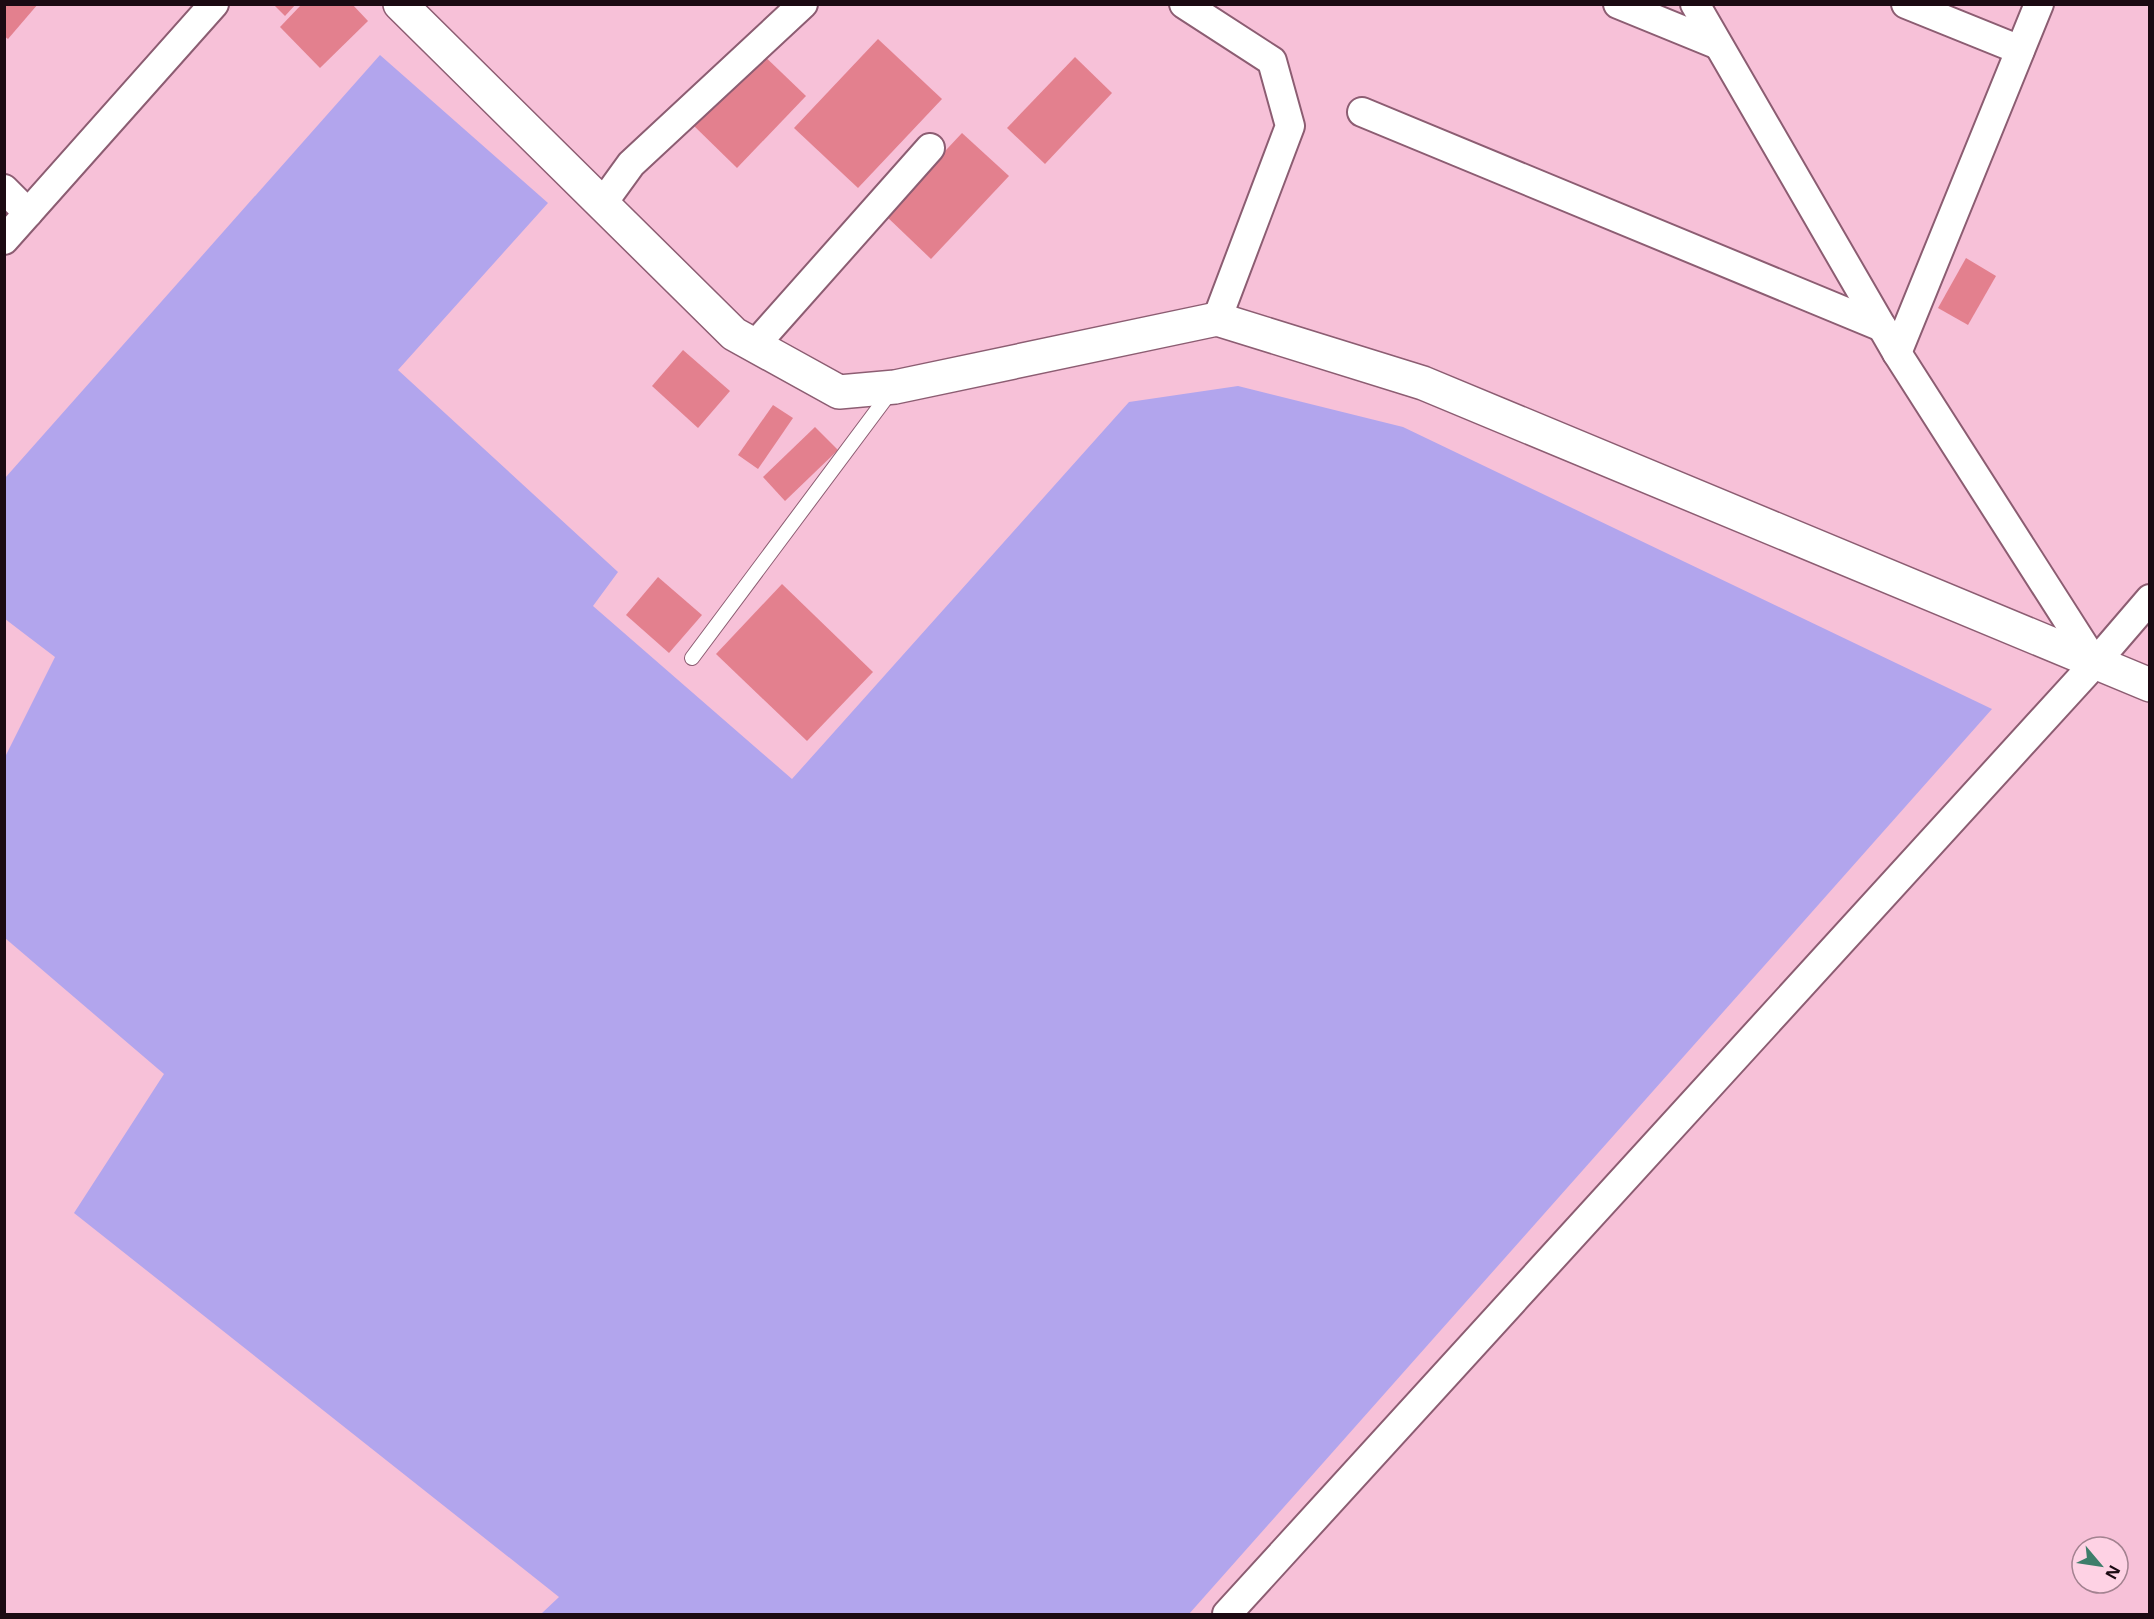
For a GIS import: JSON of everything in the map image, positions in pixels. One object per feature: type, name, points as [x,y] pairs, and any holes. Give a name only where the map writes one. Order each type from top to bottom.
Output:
[{"type":"street","points":[[4,240],[213,4]]},
{"type":"street","points":[[400,4],[734,334],[839,392],[895,387],[1216,319],[1424,383],[2150,685]]},
{"type":"street","points":[[602,204],[631,164],[803,4]]},
{"type":"street","points":[[1184,4],[1272,61],[1290,126],[1216,319]]},
{"type":"street","points":[[1618,4],[1716,44]]},
{"type":"street","points":[[1695,4],[1881,327],[2095,663]]},
{"type":"street","points":[[1906,4],[2020,50]]},
{"type":"street","points":[[1897,353],[2039,4]]},
{"type":"street","points":[[1362,112],[1881,327]]},
{"type":"street","points":[[755,345],[930,148]]},
{"type":"street","points":[[4,189],[28,213]]},
{"type":"street","points":[[1227,1614],[2095,663],[2150,599]]},
{"type":"lane","points":[[692,658],[895,387]]},
{"type":"shaded area","points":[[380,55],[548,203],[398,370],[618,572],[593,606],[792,779],[1129,402],[1238,386],[1403,427],[1992,709],[1189,1614],[541,1614],[559,1597],[74,1213],[164,1074],[5,938],[5,757],[55,657],[5,619],[5,478]]},
{"type":"building","points":[[4,4],[38,4],[8,39],[4,36]]},
{"type":"building","points":[[273,4],[296,4],[285,16]]},
{"type":"building","points":[[302,4],[352,4],[368,21],[320,68],[280,27]]},
{"type":"building","points":[[878,39],[942,99],[858,188],[794,128]]},
{"type":"building","points":[[759,51],[806,96],[737,168],[691,123]]},
{"type":"building","points":[[1075,57],[1112,93],[1045,164],[1007,128]]},
{"type":"building","points":[[962,133],[1009,176],[931,259],[885,215]]},
{"type":"building","points":[[1966,258],[1996,276],[1968,325],[1938,308]]},
{"type":"building","points":[[683,350],[730,391],[698,428],[652,386]]},
{"type":"building","points":[[773,405],[793,418],[758,469],[738,455]]},
{"type":"building","points":[[815,427],[838,450],[785,501],[763,477]]},
{"type":"building","points":[[658,577],[702,615],[669,653],[626,615]]},
{"type":"building","points":[[782,584],[873,672],[807,741],[716,654]]}]
